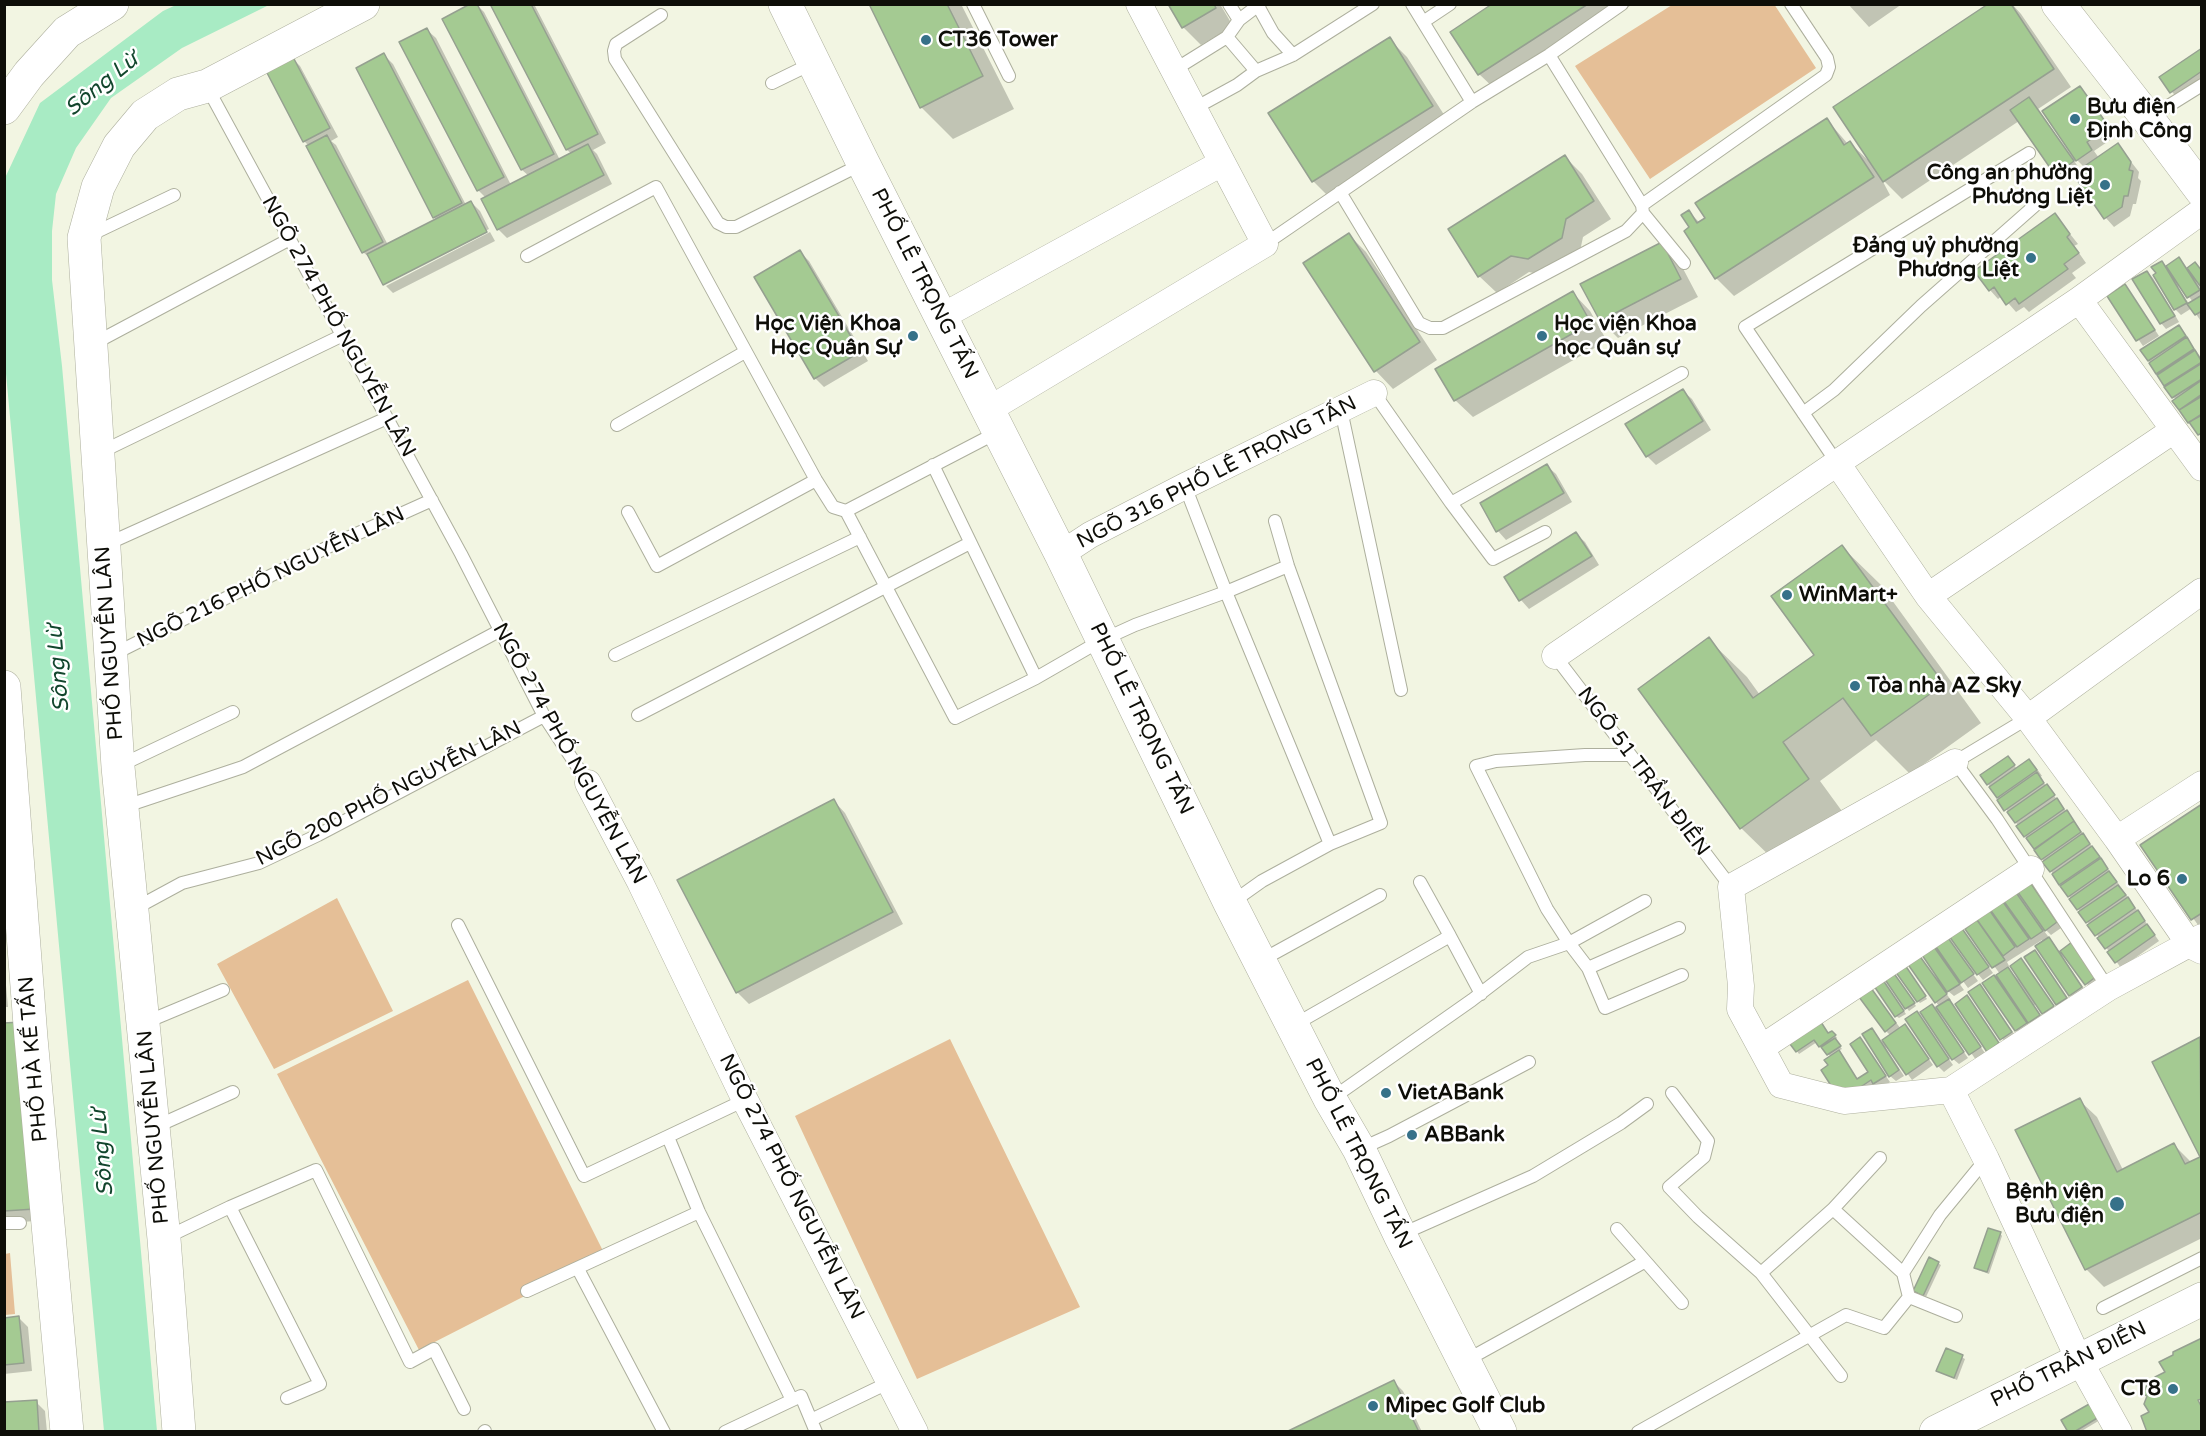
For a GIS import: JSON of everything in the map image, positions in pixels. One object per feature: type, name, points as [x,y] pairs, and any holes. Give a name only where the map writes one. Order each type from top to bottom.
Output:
[{"type":"street","points":[[4,108],[28,74],[67,32],[112,4]]},
{"type":"street","name":"PHỐ NGUYỄN LÂN","points":[[179,1431],[164,1239],[118,767],[84,238],[98,187],[119,146],[145,115],[178,94],[207,86],[363,4]]},
{"type":"street","name":"PHỐ LÊ TRỌNG TẤN","points":[[785,4],[1061,554],[1230,903],[1330,1099],[1359,1149],[1500,1431]]},
{"type":"street","points":[[994,421],[1266,244],[1139,4]]},
{"type":"street","points":[[2058,4],[2202,191]]},
{"type":"street","points":[[941,317],[1222,163]]},
{"type":"street","points":[[1555,657],[2079,300],[2202,211]]},
{"type":"street","points":[[2079,300],[2202,468]]},
{"type":"street","name":"NGÕ 316 PHỐ LÊ TRỌNG TẤN","points":[[1061,554],[1090,535],[1185,486],[1374,393]]},
{"type":"street","points":[[1928,596],[2174,430]]},
{"type":"street","points":[[1837,463],[1928,596],[2028,718],[2198,944],[2108,987],[1952,1090],[1844,1101],[1781,1084],[1740,1009],[1741,986],[1731,887],[1954,762]]},
{"type":"street","points":[[2028,718],[2202,591]]},
{"type":"street","name":"PHỐ HÀ KẾ TẤN","points":[[4,687],[67,1431]]},
{"type":"street","name":"NGÕ 274 PHỐ NGUYỄN LÂN","points":[[588,783],[640,882],[745,1100],[915,1431]]},
{"type":"street","points":[[2117,839],[2202,784]]},
{"type":"street","points":[[1761,1048],[2031,869]]},
{"type":"street","points":[[1952,1090],[2079,1360],[2119,1431]]},
{"type":"street","name":"PHỐ TRẦN ĐIỀN","points":[[1936,1431],[1976,1422],[2079,1360],[2202,1299]]},
{"type":"lane","points":[[973,4],[1010,76]]},
{"type":"lane","points":[[1229,4],[1239,20]]},
{"type":"lane","points":[[1195,108],[1237,85],[1256,71],[1293,55],[1373,4]]},
{"type":"lane","points":[[1412,4],[1472,102]]},
{"type":"lane","points":[[1423,22],[1450,4]]},
{"type":"lane","points":[[1266,244],[1472,102],[1549,55],[1622,4]]},
{"type":"lane","points":[[1341,192],[1419,323],[1430,328],[1443,328],[1626,231],[1643,209],[1826,75],[1829,67],[1827,58],[1791,4]]},
{"type":"lane","points":[[1174,70],[1227,37],[1239,20],[1259,5],[1273,33],[1293,55]]},
{"type":"lane","points":[[661,15],[616,44],[615,59],[718,223],[726,227],[736,227],[863,163]]},
{"type":"lane","points":[[1227,37],[1256,71]]},
{"type":"lane","points":[[1549,55],[1643,209],[1684,263]]},
{"type":"lane","points":[[772,83],[814,63]]},
{"type":"lane","points":[[2148,118],[2202,85]]},
{"type":"lane","name":"NGÕ 274 PHỐ NGUYỄN LÂN","points":[[207,86],[432,500],[544,716],[588,783]]},
{"type":"lane","points":[[1837,463],[1744,327],[2029,153]]},
{"type":"lane","points":[[527,256],[656,187],[816,480],[833,507],[846,511],[955,718],[1036,678],[1102,640],[1288,566]]},
{"type":"lane","points":[[84,238],[174,195]]},
{"type":"lane","points":[[1803,412],[1834,390],[1921,306],[2040,201]]},
{"type":"lane","points":[[91,345],[291,239]]},
{"type":"lane","points":[[98,454],[343,335]]},
{"type":"lane","points":[[617,425],[745,352]]},
{"type":"lane","points":[[1451,503],[1682,373]]},
{"type":"lane","points":[[1374,393],[1493,559],[1545,532]]},
{"type":"lane","points":[[1341,410],[1401,690]]},
{"type":"lane","points":[[103,546],[387,417]]},
{"type":"lane","points":[[846,511],[933,465],[994,421]]},
{"type":"lane","points":[[933,465],[1036,678]]},
{"type":"lane","points":[[628,512],[657,566],[816,480]]},
{"type":"lane","points":[[1185,486],[1226,592],[1330,843]]},
{"type":"lane","name":"NGÕ 216 PHỐ NGUYỄN LÂN","points":[[111,656],[332,545],[432,500]]},
{"type":"lane","points":[[1230,903],[1262,881],[1330,843],[1381,823],[1288,566],[1275,521]]},
{"type":"lane","points":[[615,655],[860,537]]},
{"type":"lane","points":[[638,715],[970,543]]},
{"type":"lane","points":[[123,807],[243,767],[501,630]]},
{"type":"lane","name":"NGÕ 51 TRẦN ĐIỀN","points":[[1555,657],[1731,887]]},
{"type":"lane","points":[[118,767],[233,712]]},
{"type":"lane","name":"NGÕ 200 PHỐ NGUYỄN LÂN","points":[[132,909],[182,883],[259,863],[544,716]]},
{"type":"lane","points":[[2028,718],[1954,762],[1997,819],[2108,987]]},
{"type":"lane","points":[[1630,755],[1585,755],[1496,761],[1476,766],[1547,909],[1588,968],[1605,1008],[1682,975]]},
{"type":"lane","points":[[1420,882],[1481,994]]},
{"type":"lane","points":[[1260,961],[1380,895]]},
{"type":"lane","points":[[1330,1099],[1481,994],[1528,957],[1569,943],[1645,901]]},
{"type":"lane","points":[[458,925],[584,1176],[745,1100]]},
{"type":"lane","points":[[1588,968],[1679,928]]},
{"type":"lane","points":[[1293,1025],[1450,936]]},
{"type":"lane","points":[[144,1023],[223,990]]},
{"type":"lane","points":[[1359,1149],[1389,1136],[1529,1062]]},
{"type":"lane","points":[[153,1128],[233,1092]]},
{"type":"lane","points":[[1672,1093],[1708,1142],[1704,1157],[1669,1187],[1698,1217],[1761,1273],[1841,1376]]},
{"type":"lane","points":[[1400,1235],[1533,1176],[1621,1123],[1647,1104]]},
{"type":"lane","points":[[669,1137],[699,1212],[792,1400]]},
{"type":"lane","points":[[1761,1273],[1833,1209],[1880,1158]]},
{"type":"lane","points":[[1903,1274],[1940,1215],[1986,1159]]},
{"type":"lane","points":[[164,1239],[230,1207],[316,1170],[410,1362],[434,1349],[464,1409]]},
{"type":"lane","points":[[230,1207],[320,1384],[287,1398]]},
{"type":"lane","points":[[1833,1209],[1903,1274],[1909,1297]]},
{"type":"lane","points":[[527,1291],[699,1212]]},
{"type":"lane","points":[[4,1223],[20,1223]]},
{"type":"lane","points":[[1617,1229],[1682,1303]]},
{"type":"lane","points":[[2103,1308],[2202,1258]]},
{"type":"lane","points":[[1464,1361],[1644,1262]]},
{"type":"lane","points":[[578,1269],[664,1431]]},
{"type":"lane","points":[[1638,1431],[1846,1315],[1884,1328],[1909,1297]]},
{"type":"lane","points":[[1909,1297],[1956,1317]]},
{"type":"lane","points":[[725,1431],[801,1396],[813,1426],[890,1382]]},
{"type":"shaded area","points":[[1774,4],[1816,68],[1650,179],[1575,66],[1672,5]]},
{"type":"shaded area","points":[[337,898],[393,1011],[274,1069],[217,964]]},
{"type":"shaded area","points":[[468,980],[605,1255],[419,1350],[277,1074]]},
{"type":"shaded area","points":[[950,1039],[1080,1307],[917,1379],[795,1116]]},
{"type":"shaded area","points":[[10,1253],[15,1314],[5,1315],[5,1254]]},
{"type":"water","name":"Sông Lừ","points":[[176,5],[269,5],[182,48],[111,98],[76,148],[56,194],[52,231],[52,280],[62,366],[157,1431],[104,1431],[5,363],[5,178],[40,103],[163,11]]},
{"type":"building","points":[[470,4],[477,4],[554,154],[521,170],[442,19]]},
{"type":"building","points":[[490,4],[531,4],[598,134],[566,150]]},
{"type":"building","name":"CT36 Tower","points":[[869,4],[947,4],[983,76],[920,108]]},
{"type":"building","points":[[1168,4],[1214,4],[1216,8],[1182,28]]},
{"type":"building","points":[[1492,4],[1588,4],[1478,75],[1450,32]]},
{"type":"building","points":[[1988,4],[2011,4],[2054,69],[1883,182],[1833,107]]},
{"type":"building","points":[[427,28],[504,177],[477,191],[399,42]]},
{"type":"building","points":[[1390,37],[1433,106],[1312,182],[1268,113]]},
{"type":"building","points":[[2202,48],[2202,71],[2170,93],[2159,77]]},
{"type":"building","points":[[384,53],[462,203],[433,218],[356,68]]},
{"type":"building","points":[[292,55],[330,128],[303,142],[265,69]]},
{"type":"building","name":"Bưu điện Định Công","points":[[2080,86],[2109,127],[2087,142],[2092,150],[2076,161],[2042,111]]},
{"type":"building","points":[[2029,97],[2074,161],[2055,175],[2010,110]]},
{"type":"building","points":[[1827,118],[1844,145],[1850,141],[1874,177],[1715,279],[1684,231],[1689,227],[1681,215],[1689,210],[1697,223],[1705,218],[1695,203]]},
{"type":"building","points":[[327,135],[383,242],[362,253],[306,146]]},
{"type":"building","name":"Công an phường Phương Liệt","points":[[2118,143],[2131,162],[2129,170],[2133,171],[2128,196],[2124,196],[2122,207],[2104,219],[2073,174]]},
{"type":"building","points":[[588,144],[604,175],[497,230],[481,199]]},
{"type":"building","points":[[1565,155],[1594,201],[1566,219],[1562,238],[1528,259],[1511,256],[1478,277],[1448,229]]},
{"type":"building","points":[[471,201],[487,232],[383,285],[367,254]]},
{"type":"building","name":"Đảng uỷ phường Phương Liệt","points":[[2055,213],[2070,234],[2067,237],[2079,253],[2064,264],[2068,269],[2019,304],[2015,298],[2006,305],[1994,287],[1989,291],[1974,271]]},
{"type":"building","points":[[1349,233],[1420,342],[1374,372],[1303,263]]},
{"type":"building","points":[[1662,242],[1681,279],[1600,321],[1580,284]]},
{"type":"building","points":[[800,250],[860,352],[814,379],[754,277]]},
{"type":"building","points":[[2179,257],[2200,290],[2187,298],[2166,266]]},
{"type":"building","points":[[2162,261],[2187,303],[2174,310],[2153,275],[2156,273],[2151,267]]},
{"type":"building","points":[[2195,262],[2202,271],[2200,286],[2187,268]]},
{"type":"building","points":[[2147,271],[2175,316],[2160,324],[2132,279]]},
{"type":"building","points":[[2125,284],[2155,330],[2136,341],[2107,296]]},
{"type":"building","points":[[1573,291],[1591,323],[1454,401],[1435,369]]},
{"type":"building","points":[[2202,295],[2202,311],[2195,315],[2187,304]]},
{"type":"building","points":[[2179,325],[2186,336],[2148,361],[2140,350]]},
{"type":"building","points":[[2187,337],[2194,349],[2156,374],[2149,363]]},
{"type":"building","points":[[2195,350],[2202,362],[2164,386],[2157,375]]},
{"type":"building","points":[[2202,363],[2202,379],[2172,398],[2164,387]]},
{"type":"building","points":[[2202,380],[2202,394],[2179,410],[2172,401]]},
{"type":"building","points":[[1683,389],[1703,421],[1646,457],[1625,424]]},
{"type":"building","points":[[2202,396],[2202,414],[2188,423],[2179,410]]},
{"type":"building","points":[[2202,415],[2202,433],[2198,435],[2189,422]]},
{"type":"building","points":[[1547,464],[1564,493],[1496,532],[1480,503]]},
{"type":"building","points":[[1576,532],[1592,556],[1519,601],[1504,577]]},
{"type":"building","name":"Tòa nhà AZ Sky","points":[[1842,545],[1944,684],[1871,736],[1843,698],[1783,742],[1809,779],[1740,829],[1638,689],[1709,637],[1753,698],[1814,655],[1771,596]]},
{"type":"building","points":[[2008,756],[2015,765],[1987,785],[1980,775]]},
{"type":"building","points":[[2029,759],[2037,770],[1997,798],[1989,787]]},
{"type":"building","points":[[2037,772],[2044,783],[2004,811],[1997,800]]},
{"type":"building","points":[[2047,784],[2055,795],[2015,823],[2007,812]]},
{"type":"building","points":[[2057,798],[2064,809],[2024,837],[2016,826]]},
{"type":"building","points":[[834,799],[893,912],[736,993],[677,880]]},
{"type":"building","name":"Lo 6","points":[[2202,804],[2202,913],[2191,920],[2140,845]]},
{"type":"building","points":[[2067,810],[2074,821],[2034,849],[2026,838]]},
{"type":"building","points":[[2074,821],[2081,832],[2041,860],[2034,850]]},
{"type":"building","points":[[2083,833],[2090,844],[2050,872],[2042,862]]},
{"type":"building","points":[[2092,846],[2100,857],[2059,885],[2052,874]]},
{"type":"building","points":[[2101,858],[2108,869],[2068,897],[2060,886]]},
{"type":"building","points":[[2109,871],[2117,882],[2077,910],[2069,899]]},
{"type":"building","points":[[2030,882],[2057,922],[2045,931],[2017,891]]},
{"type":"building","points":[[2118,885],[2126,895],[2086,923],[2078,912]]},
{"type":"building","points":[[2015,891],[2043,931],[2031,939],[2003,900]]},
{"type":"building","points":[[2128,897],[2135,908],[2095,936],[2087,925]]},
{"type":"building","points":[[2001,899],[2029,939],[2017,947],[1989,908]]},
{"type":"building","points":[[1988,908],[2015,947],[2003,956],[1975,917]]},
{"type":"building","points":[[2138,910],[2145,921],[2105,949],[2097,938]]},
{"type":"building","points":[[1977,920],[2005,960],[1992,968],[1965,929]]},
{"type":"building","points":[[2147,924],[2155,935],[2115,963],[2107,952]]},
{"type":"building","points":[[1961,927],[1989,967],[1977,975],[1949,936]]},
{"type":"building","points":[[1946,935],[1974,974],[1961,983],[1934,944]]},
{"type":"building","points":[[2049,937],[2082,987],[2069,996],[2035,946]]},
{"type":"building","points":[[2072,942],[2097,976],[2085,985],[2060,951]]},
{"type":"building","points":[[1932,944],[1960,984],[1947,992],[1920,952]]},
{"type":"building","points":[[2035,950],[2067,998],[2056,1005],[2024,957]]},
{"type":"building","points":[[1919,955],[1947,994],[1935,1003],[1907,963]]},
{"type":"building","points":[[2021,958],[2054,1006],[2042,1014],[2010,966]]},
{"type":"building","points":[[1905,965],[1926,996],[1917,1002],[1895,971]]},
{"type":"building","points":[[2008,967],[2040,1015],[2028,1023],[1996,975]]},
{"type":"building","points":[[1893,972],[1915,1003],[1905,1009],[1884,978]]},
{"type":"building","points":[[1994,975],[2027,1023],[2015,1031],[1982,983]]},
{"type":"building","points":[[1883,980],[1904,1011],[1895,1017],[1874,986]]},
{"type":"building","points":[[1980,984],[2012,1032],[2000,1040],[1968,992]]},
{"type":"building","points":[[1871,988],[1896,1023],[1885,1032],[1859,997]]},
{"type":"building","points":[[1967,995],[1999,1043],[1987,1052],[1955,1004]]},
{"type":"building","points":[[1949,999],[1981,1047],[1969,1055],[1936,1007]]},
{"type":"building","points":[[1932,1004],[1964,1052],[1952,1060],[1920,1012]]},
{"type":"building","points":[[1917,1011],[1949,1059],[1937,1067],[1905,1019]]},
{"type":"building","points":[[21,1022],[35,1209],[4,1211],[4,1023]]},
{"type":"building","points":[[1821,1022],[1828,1033],[1832,1031],[1836,1035],[1819,1047],[1814,1040],[1796,1052],[1790,1044]]},
{"type":"building","points":[[1905,1024],[1929,1059],[1906,1075],[1882,1040]]},
{"type":"building","points":[[1872,1028],[1899,1070],[1889,1077],[1862,1034]]},
{"type":"building","points":[[1860,1037],[1886,1076],[1873,1084],[1871,1080],[1862,1086],[1864,1090],[1837,1095],[1821,1070],[1828,1065],[1824,1060],[1839,1050],[1857,1079],[1868,1072],[1850,1044]]},
{"type":"building","points":[[2200,1037],[2202,1212],[2085,1270],[2015,1130],[2080,1098],[2117,1172],[2174,1143],[2185,1164],[2200,1157],[2152,1062]]},
{"type":"building","points":[[1835,1038],[1841,1046],[1827,1055],[1821,1047]]},
{"type":"building","points":[[1988,1228],[2001,1232],[1987,1272],[1974,1268]]},
{"type":"building","points":[[1929,1257],[1939,1262],[1923,1296],[1913,1291]]},
{"type":"building","points":[[19,1316],[24,1363],[4,1365],[4,1318]]},
{"type":"building","name":"CT8","points":[[2202,1338],[2202,1399],[2198,1400],[2202,1408],[2202,1432],[2147,1432],[2141,1416],[2149,1412],[2144,1404],[2147,1396],[2143,1394],[2148,1382],[2152,1384],[2155,1377],[2165,1372],[2159,1362],[2173,1355],[2173,1352]]},
{"type":"building","points":[[1946,1348],[1963,1355],[1954,1378],[1936,1371]]},
{"type":"building","name":"Mipec Golf Club","points":[[1394,1380],[1419,1432],[1286,1432]]},
{"type":"building","points":[[37,1400],[39,1432],[4,1432],[4,1402]]},
{"type":"building","points":[[2091,1403],[2099,1417],[2074,1432],[2068,1432],[2061,1420]]},
{"type":"place","name":"CT36 Tower","points":[[926,40]]},
{"type":"place","name":"Bưu điện Định Công","points":[[2075,119]]},
{"type":"place","name":"Công an phường Phương Liệt","points":[[2105,185]]},
{"type":"place","name":"Đảng uỷ phường Phương Liệt","points":[[2031,258]]},
{"type":"place","name":"Học Viện Khoa Học Quân Sự","points":[[913,336]]},
{"type":"place","name":"Học viện Khoa học Quân sự","points":[[1542,336]]},
{"type":"place","name":"WinMart+","points":[[1787,595]]},
{"type":"place","name":"Tòa nhà AZ Sky","points":[[1855,686]]},
{"type":"place","name":"Lo 6","points":[[2182,879]]},
{"type":"place","name":"VietABank","points":[[1386,1093]]},
{"type":"place","name":"ABBank","points":[[1412,1135]]},
{"type":"place","name":"Bệnh viện Bưu điện","points":[[2117,1204]]},
{"type":"place","name":"CT8","points":[[2173,1389]]},
{"type":"place","name":"Mipec Golf Club","points":[[1373,1406]]}]
